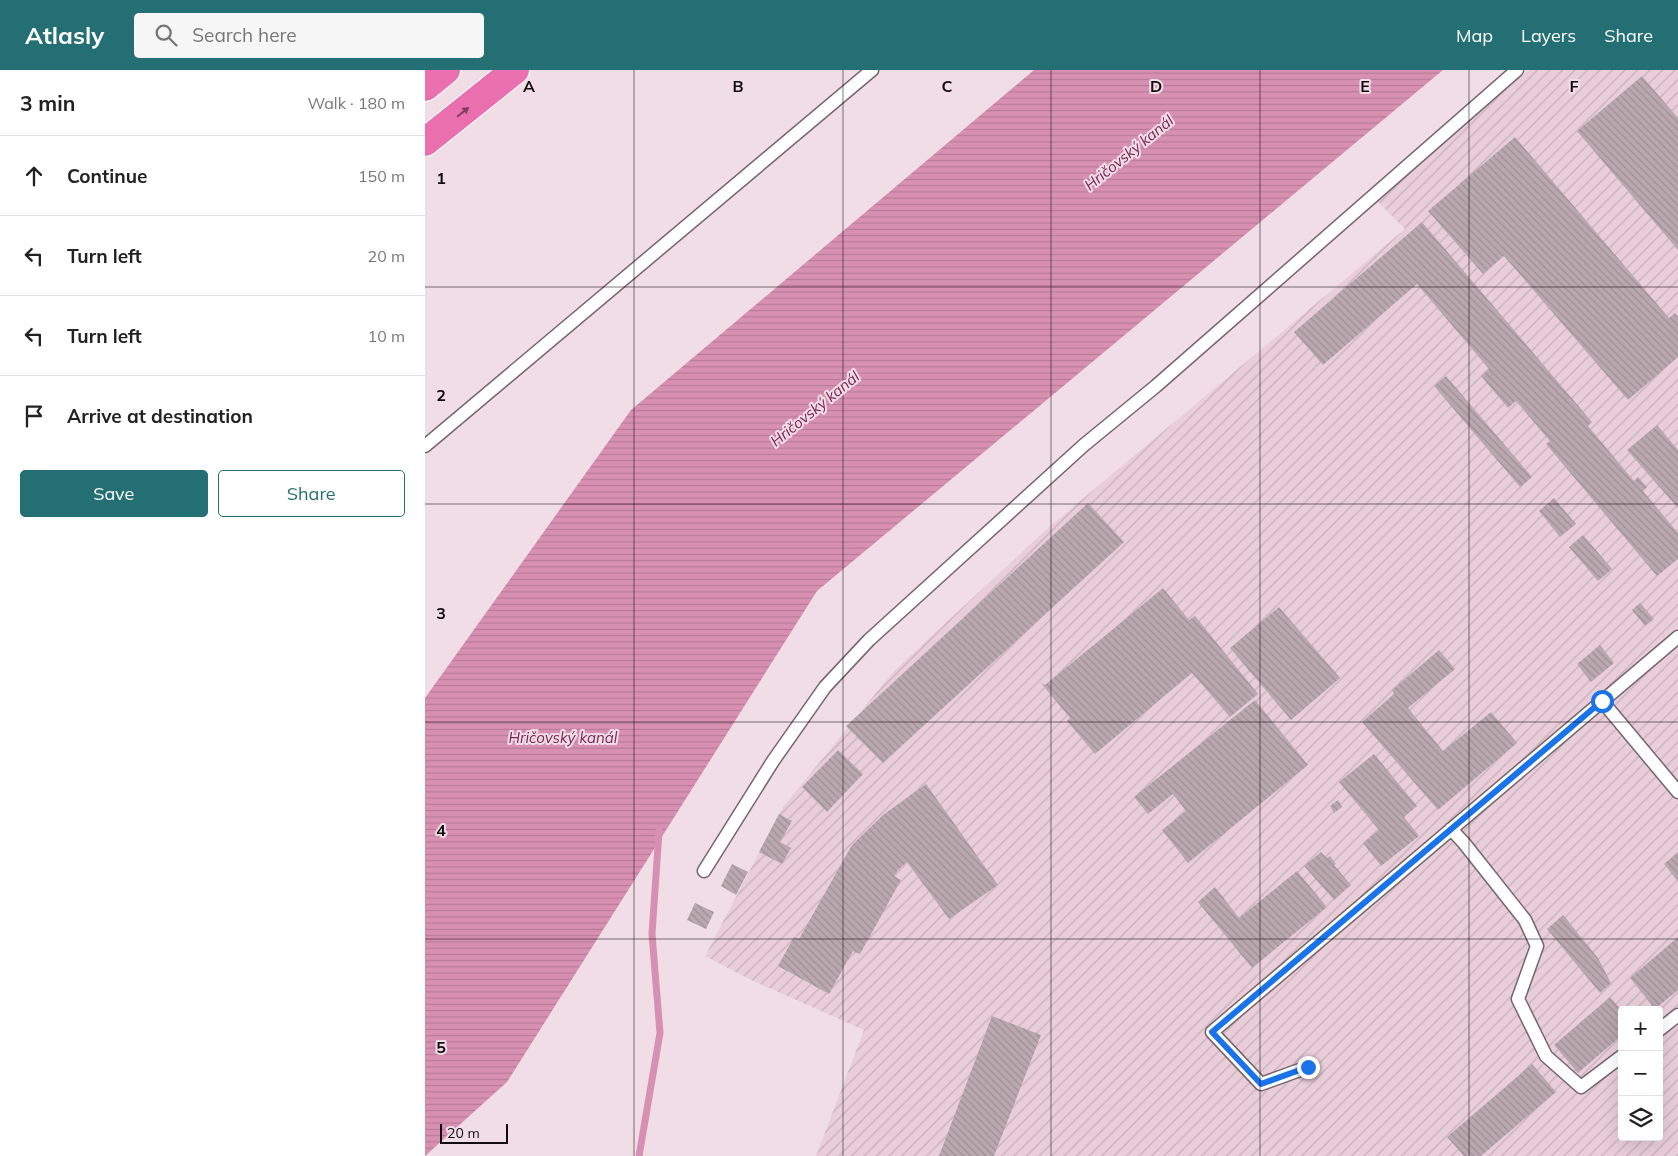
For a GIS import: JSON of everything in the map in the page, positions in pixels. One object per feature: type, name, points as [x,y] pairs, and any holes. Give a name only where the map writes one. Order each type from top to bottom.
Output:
[{"type":"highway","points":[[425,87],[446,70]]},
{"type":"highway","points":[[425,142],[515,70]]},
{"type":"lane","points":[[425,446],[872,70]]},
{"type":"lane","points":[[704,871],[773,761],[825,686],[869,640],[1084,444],[1186,361],[1517,70]]},
{"type":"lane","points":[[1308,1067],[1261,1084],[1212,1032],[1678,637]]},
{"type":"lane","points":[[1602,701],[1678,792]]},
{"type":"lane","points":[[1451,829],[1525,920],[1537,946],[1518,999],[1546,1056],[1581,1087],[1618,1059]]},
{"type":"lane","points":[[1663,1027],[1678,1015]]},
{"type":"shaded area","points":[[1529,70],[1678,70],[1678,1156],[816,1156],[864,1030],[751,980],[705,956],[783,807],[894,671],[1049,527],[1405,229],[1377,201]]},
{"type":"water","name":"Hričovský kanál","points":[[1034,70],[1443,70],[817,591],[507,1082],[425,1156],[425,698],[631,410]]},
{"type":"building","points":[[1642,76],[1678,118],[1678,250],[1577,131]]},
{"type":"building","points":[[1515,137],[1669,318],[1675,313],[1678,317],[1678,357],[1628,400],[1504,256],[1483,274],[1428,211]]},
{"type":"building","points":[[1422,222],[1592,422],[1588,426],[1634,481],[1638,477],[1647,487],[1643,491],[1678,533],[1678,559],[1657,576],[1546,444],[1550,441],[1516,401],[1508,408],[1481,376],[1489,369],[1417,284],[1323,365],[1294,332]]},
{"type":"building","points":[[1446,376],[1532,477],[1520,487],[1434,386]]},
{"type":"building","points":[[1657,425],[1678,450],[1678,508],[1627,450]]},
{"type":"building","points":[[1554,498],[1576,524],[1560,537],[1539,511]]},
{"type":"building","points":[[1088,503],[1124,542],[883,763],[846,726]]},
{"type":"building","points":[[1583,535],[1612,569],[1598,581],[1569,547]]},
{"type":"building","points":[[1163,588],[1189,620],[1195,616],[1258,694],[1230,717],[1192,673],[1095,754],[1067,721],[1070,718],[1041,683],[1045,685]]},
{"type":"building","points":[[1640,603],[1654,619],[1645,626],[1632,610]]},
{"type":"building","points":[[1279,607],[1340,678],[1291,720],[1230,648]]},
{"type":"building","points":[[1600,645],[1614,663],[1591,682],[1577,664]]},
{"type":"building","points":[[1439,650],[1455,669],[1408,708],[1443,751],[1491,712],[1517,743],[1438,810],[1362,722],[1394,694],[1392,690]]},
{"type":"building","points":[[1255,700],[1308,765],[1188,863],[1162,830],[1186,811],[1173,794],[1148,814],[1134,797]]},
{"type":"building","points":[[838,750],[863,774],[827,812],[802,787]]},
{"type":"building","points":[[1374,754],[1417,806],[1404,817],[1419,836],[1381,866],[1363,843],[1379,830],[1339,782]]},
{"type":"building","points":[[926,784],[998,885],[949,919],[907,862],[894,876],[901,880],[860,954],[853,951],[829,994],[778,966],[794,937],[799,939],[852,845],[883,815]]},
{"type":"building","points":[[1338,800],[1342,807],[1334,813],[1330,806]]},
{"type":"building","points":[[779,814],[792,821],[780,842],[791,848],[782,864],[759,852]]},
{"type":"building","points":[[1321,852],[1327,858],[1330,856],[1336,864],[1334,865],[1351,885],[1334,900],[1304,866]]},
{"type":"building","points":[[1678,852],[1678,881],[1664,864]]},
{"type":"building","points":[[732,864],[748,872],[736,895],[721,886]]},
{"type":"building","points":[[1297,871],[1327,907],[1252,968],[1198,902],[1215,887],[1239,918]]},
{"type":"building","points":[[695,903],[714,912],[706,929],[687,920]]},
{"type":"building","points":[[1563,915],[1598,958],[1611,983],[1600,993],[1547,929]]},
{"type":"building","points":[[1678,937],[1678,990],[1659,1006],[1653,1006],[1630,978]]},
{"type":"building","points":[[1610,997],[1618,1006],[1618,1038],[1578,1073],[1554,1045]]},
{"type":"building","points":[[992,1016],[1041,1035],[994,1156],[939,1156]]},
{"type":"building","points":[[1532,1064],[1556,1092],[1481,1156],[1464,1156],[1447,1137]]},
{"type":"waterway","points":[[639,1156],[660,1033],[652,934],[659,831]]},
{"type":"route","points":[[1308,1067],[1261,1084],[1212,1032],[1602,701]]}]
